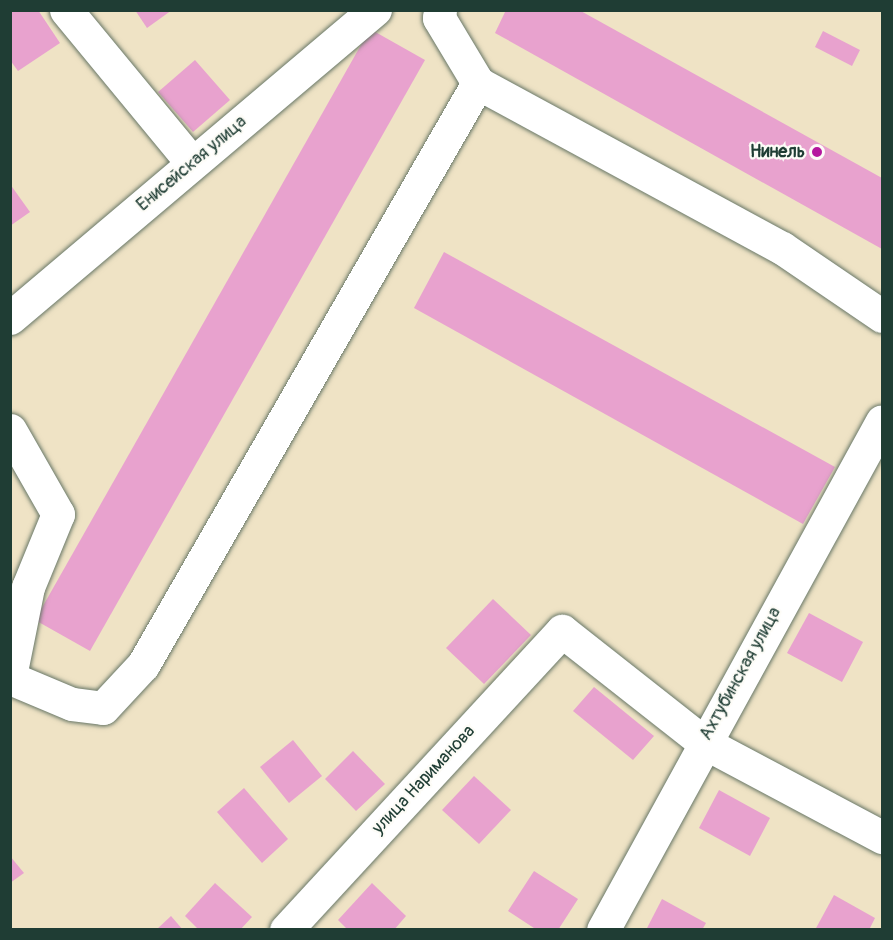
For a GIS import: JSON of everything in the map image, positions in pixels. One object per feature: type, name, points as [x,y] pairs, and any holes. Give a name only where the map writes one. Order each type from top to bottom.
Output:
[{"type":"street","points":[[66,10],[192,163]]},
{"type":"street","name":"Енисейская улица","points":[[10,318],[375,10]]},
{"type":"street","points":[[440,10],[439,18],[478,83],[782,248],[882,316]]},
{"type":"street","points":[[10,430],[58,514],[28,587],[10,677],[72,704],[103,708],[143,665],[478,83]]},
{"type":"street","name":"Ахтубинская улица","points":[[603,930],[703,742],[882,421]]},
{"type":"street","name":"улица Нариманова","points":[[286,930],[562,631],[703,742]]},
{"type":"street","points":[[703,742],[882,837]]},
{"type":"building","points":[[10,10],[38,10],[60,43],[18,71],[10,60]]},
{"type":"building","points":[[135,10],[172,10],[147,28]]},
{"type":"building","points":[[506,10],[579,10],[882,178],[882,249],[495,33]]},
{"type":"building","points":[[370,29],[425,60],[90,651],[35,620]]},
{"type":"building","points":[[823,31],[860,50],[852,66],[815,47]]},
{"type":"building","points":[[195,60],[230,100],[193,132],[158,92]]},
{"type":"building","points":[[10,184],[30,212],[10,226]]},
{"type":"building","points":[[444,252],[835,467],[803,524],[414,308]]},
{"type":"building","points":[[493,599],[531,635],[484,684],[446,648]]},
{"type":"building","points":[[809,613],[863,642],[842,682],[787,653]]},
{"type":"building","points":[[594,687],[654,736],[633,760],[573,711]]},
{"type":"building","points":[[293,740],[322,776],[289,803],[260,767]]},
{"type":"building","points":[[353,751],[385,784],[356,811],[325,779]]},
{"type":"building","points":[[474,776],[511,810],[479,844],[442,810]]},
{"type":"building","points":[[244,788],[288,839],[262,863],[217,812]]},
{"type":"building","points":[[719,790],[770,818],[750,856],[699,828]]},
{"type":"building","points":[[10,856],[24,873],[10,883]]},
{"type":"building","points":[[534,871],[578,899],[558,930],[537,930],[508,911]]},
{"type":"building","points":[[215,883],[252,917],[240,930],[199,930],[185,916]]},
{"type":"building","points":[[372,883],[406,916],[394,930],[348,930],[338,920]]},
{"type":"building","points":[[834,895],[875,918],[869,930],[815,930]]},
{"type":"building","points":[[662,899],[706,923],[702,930],[646,930]]},
{"type":"building","points":[[171,916],[183,930],[156,930]]},
{"type":"place","name":"Нинель","points":[[817,152]]}]
